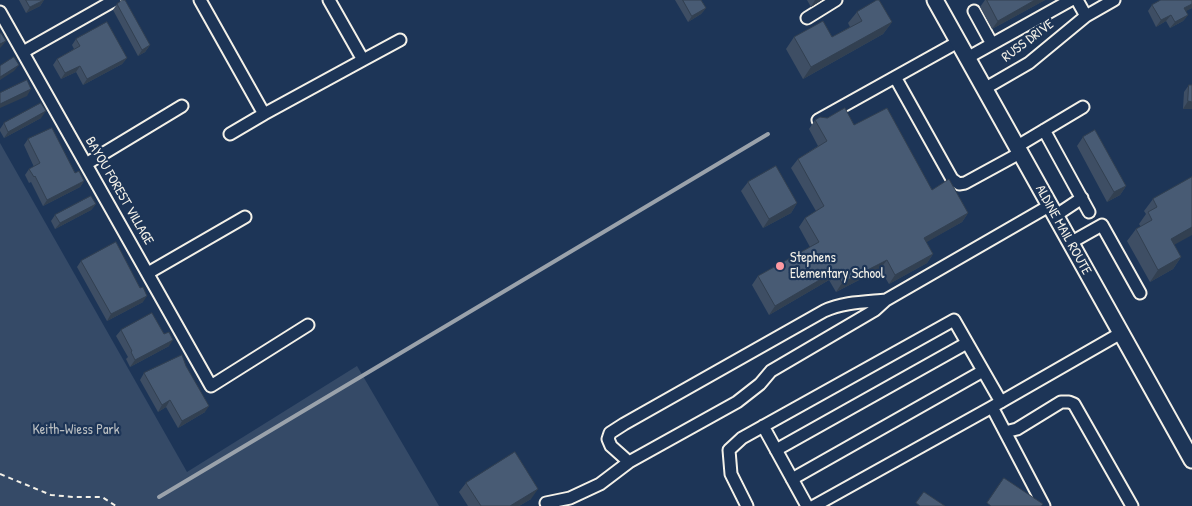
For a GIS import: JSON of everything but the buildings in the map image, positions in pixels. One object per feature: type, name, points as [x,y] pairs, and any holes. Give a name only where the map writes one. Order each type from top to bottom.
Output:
[{"type":"main road","name":"ALDINE MAIL ROUTE","points":[[935,0],[1192,460]]},
{"type":"street","points":[[23,52],[115,0]]},
{"type":"street","points":[[200,0],[264,114]]},
{"type":"street","points":[[329,0],[363,60]]},
{"type":"street","points":[[807,18],[836,0]]},
{"type":"street","points":[[967,58],[1071,0]]},
{"type":"street","points":[[1077,0],[1086,16]]},
{"type":"street","name":"RUSS DRIVE","points":[[984,88],[1028,63],[1086,16],[1114,0]]},
{"type":"street","points":[[974,11],[992,44]]},
{"type":"street","name":"BAYOU FOREST VILLAGE","points":[[0,12],[211,386],[308,325]]},
{"type":"street","points":[[230,134],[400,40]]},
{"type":"street","points":[[818,120],[958,42]]},
{"type":"street","points":[[895,77],[952,179],[959,184],[965,183],[1018,150],[1044,130],[1083,107]]},
{"type":"street","points":[[86,164],[182,106]]},
{"type":"street","points":[[1044,130],[1089,212]]},
{"type":"street","points":[[546,504],[570,498],[600,484],[629,462],[736,402],[755,388],[771,371],[875,310],[886,300],[1052,211],[1082,198]]},
{"type":"street","points":[[148,273],[245,217]]},
{"type":"street","points":[[1070,243],[1102,225],[1140,293]]},
{"type":"street","points":[[629,462],[611,446],[608,439],[610,433],[624,424],[824,311],[854,303],[886,300]]},
{"type":"street","points":[[748,506],[731,474],[729,450],[742,438],[954,320],[983,371],[1005,432],[1044,506]]},
{"type":"street","points":[[814,506],[1121,333]]},
{"type":"street","points":[[776,450],[967,343]]},
{"type":"street","points":[[792,479],[983,371]]},
{"type":"street","points":[[1005,432],[1017,428],[1061,402],[1074,404],[1132,506]]},
{"type":"street","points":[[763,426],[807,506]]},
{"type":"path","points":[[0,474],[51,495],[102,497],[116,506]]},
{"type":"green space","name":"Keith-Wiess Park","points":[[0,143],[187,472],[357,366],[439,506],[0,506]]},
{"type":"waterway","points":[[159,497],[768,134]]},
{"type":"place","name":"Stephens Elementary School","points":[[780,266]]}]
